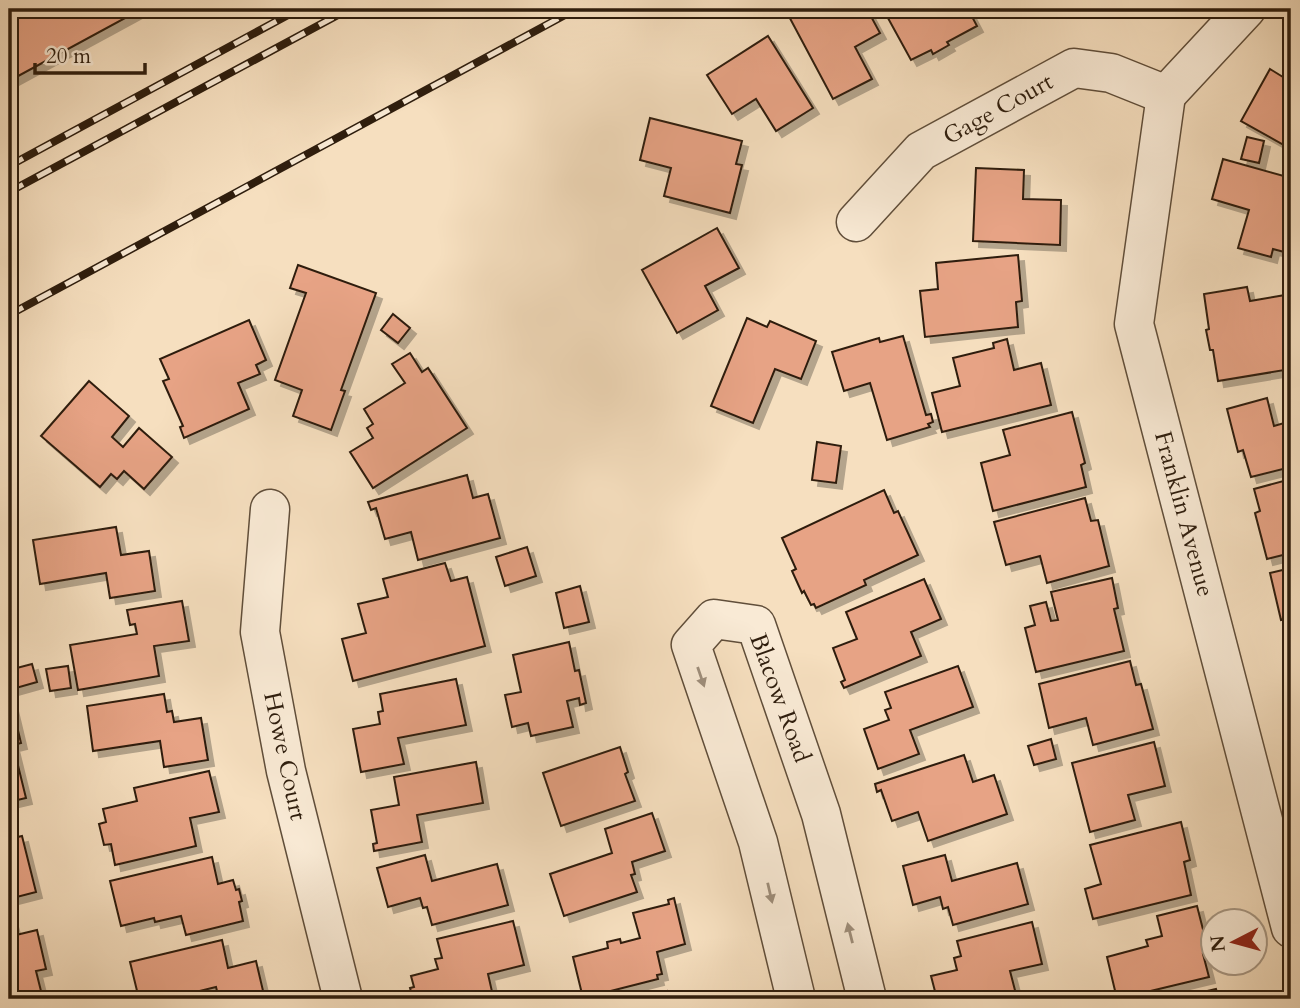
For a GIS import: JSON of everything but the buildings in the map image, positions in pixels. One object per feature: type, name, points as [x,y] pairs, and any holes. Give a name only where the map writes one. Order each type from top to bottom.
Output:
[{"type":"street","points":[[1166,94],[1246,9]]},
{"type":"street","name":"Gage Court","points":[[856,222],[921,151],[1074,68],[1111,73],[1166,94]]},
{"type":"street","name":"Franklin Avenue","points":[[1166,94],[1134,324],[1285,874],[1291,928]]},
{"type":"street","name":"Howe Court","points":[[270,509],[260,632],[286,771],[343,999]]},
{"type":"street","name":"Blacow Road","points":[[796,999],[758,842],[691,645],[714,619],[757,625],[821,814],[867,999]]},
{"type":"railway","points":[[9,166],[299,9]]},
{"type":"railway","points":[[9,192],[349,9]]},
{"type":"railway","points":[[9,315],[576,9]]}]
